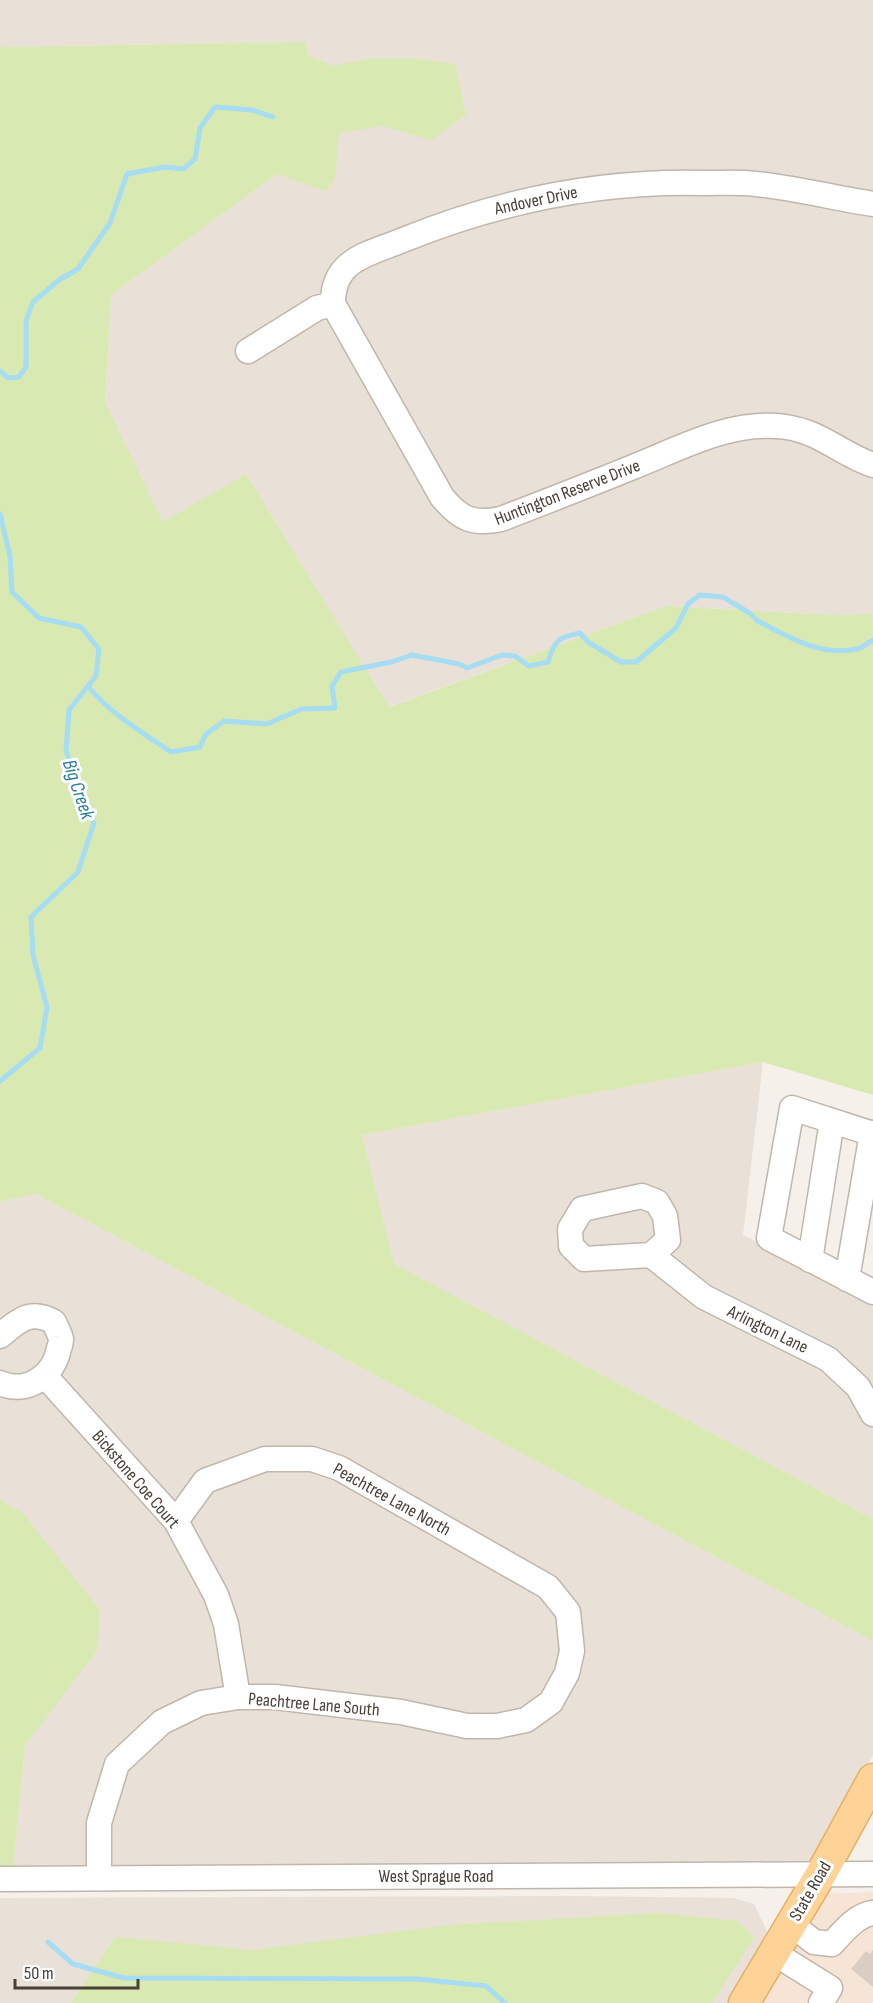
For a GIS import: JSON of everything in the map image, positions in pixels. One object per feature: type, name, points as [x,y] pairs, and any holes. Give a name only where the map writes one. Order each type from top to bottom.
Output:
[{"type":"main road","name":"State Road","points":[[744,2003],[873,1779]]},
{"type":"street","name":"Andover Drive","points":[[333,304],[333,289],[338,274],[352,261],[445,224],[535,199],[596,188],[678,182],[754,184],[873,204]]},
{"type":"street","points":[[248,351],[317,308],[333,304]]},
{"type":"street","name":"Huntington Reserve Drive","points":[[333,304],[442,497],[454,512],[469,520],[487,522],[501,519],[713,436],[753,426],[786,427],[814,434],[860,461],[873,465]]},
{"type":"street","points":[[848,1279],[872,1133],[792,1108],[769,1238],[873,1292]]},
{"type":"street","points":[[810,1260],[832,1121]]},
{"type":"street","name":"Arlington Lane","points":[[651,1255],[704,1297],[828,1359],[858,1387],[873,1414]]},
{"type":"street","points":[[0,1336],[22,1319],[42,1315],[54,1322],[61,1340],[58,1355],[49,1373],[45,1376],[27,1386],[8,1386],[0,1383]]},
{"type":"street","name":"Bickstone Coe Court","points":[[45,1376],[176,1521],[216,1595],[226,1624],[238,1697]]},
{"type":"street","name":"Peachtree Lane North","points":[[176,1521],[205,1481],[265,1459],[312,1459],[339,1468],[548,1587],[568,1612],[572,1651]]},
{"type":"street","name":"Peachtree Lane South","points":[[99,1878],[99,1823],[117,1764],[162,1722],[201,1703],[238,1697],[275,1697],[401,1712],[467,1726],[497,1726],[526,1720],[550,1702],[567,1673],[572,1651]]},
{"type":"street","name":"West Sprague Road","points":[[0,1879],[873,1874]]},
{"type":"street","points":[[791,1924],[814,1942],[832,1944],[858,1919],[865,1914],[873,1913]]},
{"type":"street","points":[[774,1953],[830,1988],[821,2003]]},
{"type":"shaded area","points":[[0,0],[873,0],[873,614],[833,615],[666,606],[388,707],[246,474],[163,523],[105,402],[111,295],[308,151],[306,42],[0,47]]},
{"type":"shaded area","points":[[763,1062],[743,1235],[873,1301],[873,1519],[393,1264],[362,1135]]},
{"type":"shaded area","points":[[36,1194],[873,1641],[873,1755],[815,1861],[13,1869],[25,1746],[97,1649],[22,1512],[0,1500],[0,1202]]},
{"type":"shaded area","points":[[873,1892],[873,2003],[759,2003],[826,1894]]},
{"type":"shaded area","points":[[568,1896],[733,1898],[754,1904],[768,1933],[728,2003],[0,2003],[0,1898]]},
{"type":"green space","points":[[306,42],[307,55],[333,66],[367,59],[419,59],[455,64],[466,115],[431,140],[382,126],[339,133],[335,179],[325,191],[277,174],[111,295],[105,402],[163,522],[246,474],[389,707],[666,606],[833,615],[873,614],[873,1095],[763,1062],[362,1135],[394,1264],[873,1519],[873,1641],[36,1194],[0,1202],[0,47]]},
{"type":"green space","points":[[0,1500],[22,1512],[99,1609],[98,1649],[25,1746],[13,1869],[0,1868]]},
{"type":"green space","points":[[659,1913],[738,1921],[754,1937],[712,2003],[71,2003],[115,1937],[252,1950],[450,1925]]},
{"type":"building","points":[[873,1950],[873,1987],[851,1969],[866,1951],[870,1954]]},
{"type":"waterway","points":[[0,371],[8,378],[19,377],[26,367],[26,321],[33,302],[59,280],[78,269],[110,223],[127,174],[165,167],[183,169],[195,159],[200,128],[215,107],[252,110],[273,117]]},
{"type":"waterway","name":"Big Creek","points":[[0,514],[10,556],[12,592],[39,618],[81,627],[99,649],[96,676],[69,710],[66,751],[94,823],[78,872],[31,917],[33,955],[47,1007],[40,1048],[0,1081]]},
{"type":"waterway","points":[[88,686],[116,714],[171,752],[200,747],[206,734],[224,721],[267,724],[301,709],[335,708],[332,686],[341,672],[391,662],[412,655],[459,664],[467,668],[502,655],[515,656],[529,666],[548,662],[552,649],[558,641],[580,633],[588,642],[621,662],[636,662],[676,628],[688,604],[700,595],[723,597],[751,614],[756,620],[817,648],[843,651],[863,647],[873,640]]},
{"type":"waterway","points":[[48,1942],[73,1964],[124,1978],[417,1979],[486,1986],[505,2003]]}]
